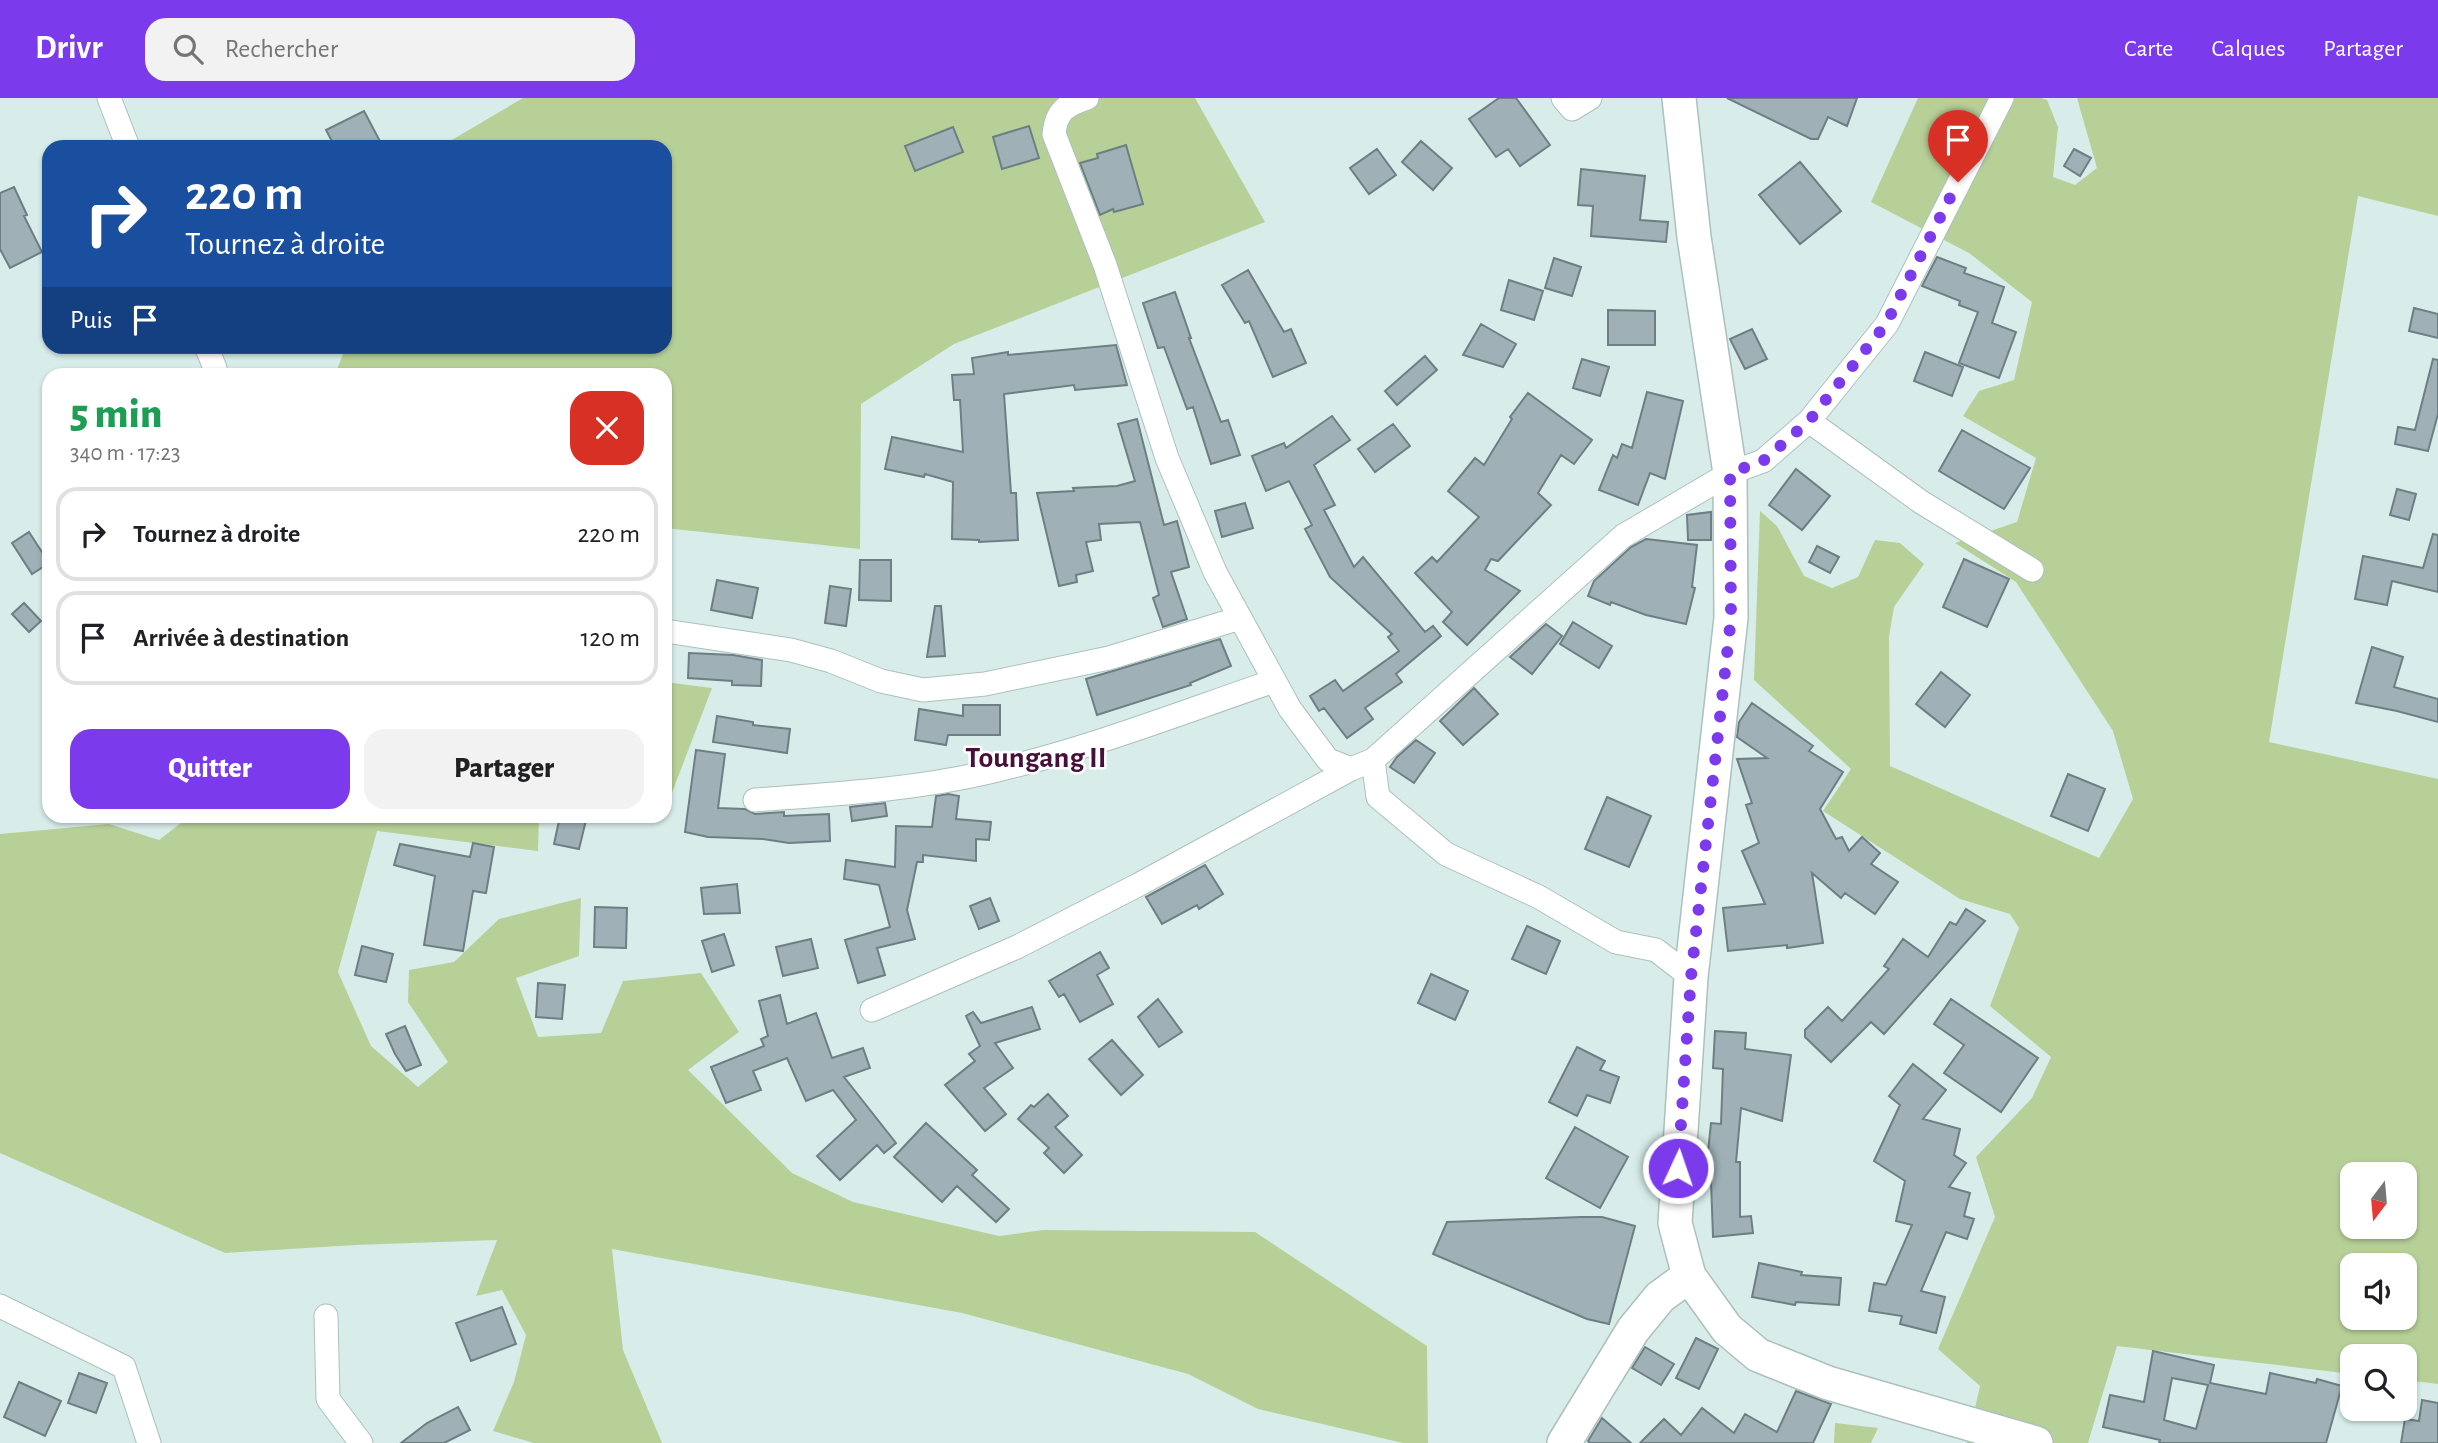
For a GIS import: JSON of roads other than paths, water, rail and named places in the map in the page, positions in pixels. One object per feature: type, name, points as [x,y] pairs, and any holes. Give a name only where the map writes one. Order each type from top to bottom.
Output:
[{"type":"street","points":[[109,98],[125,140]]},
{"type":"street","points":[[1087,98],[1067,104],[1055,118],[1054,134],[1105,265],[1167,458],[1215,572],[1290,709],[1328,760],[1351,769]]},
{"type":"street","points":[[1563,98],[1572,109],[1590,98]]},
{"type":"street","points":[[1679,98],[1693,237],[1730,473],[1731,618],[1691,977],[1675,1223],[1689,1276],[1727,1329],[1758,1355],[1828,1383],[2036,1443]]},
{"type":"street","points":[[872,1010],[1029,941],[1351,769],[1373,760],[1623,536],[1730,473],[1763,461],[1809,421],[1886,324],[2002,98]]},
{"type":"street","points":[[209,354],[215,368]]},
{"type":"street","points":[[1809,421],[1921,502],[2032,570]]},
{"type":"street","points":[[672,632],[791,650],[831,661],[881,681],[923,690],[985,684],[1109,658],[1240,618]]},
{"type":"street","points":[[755,800],[900,789],[989,772],[1070,751],[1275,681]]},
{"type":"street","points":[[1373,760],[1378,797],[1446,854],[1539,897],[1616,942],[1656,950],[1691,977]]},
{"type":"street","points":[[1564,1443],[1633,1330],[1661,1297],[1689,1276]]},
{"type":"street","points":[[0,1306],[124,1367],[149,1443]]},
{"type":"street","points":[[326,1316],[328,1399],[361,1443]]},
{"type":"district","name":"Toungang II","points":[[1036,758]]}]
